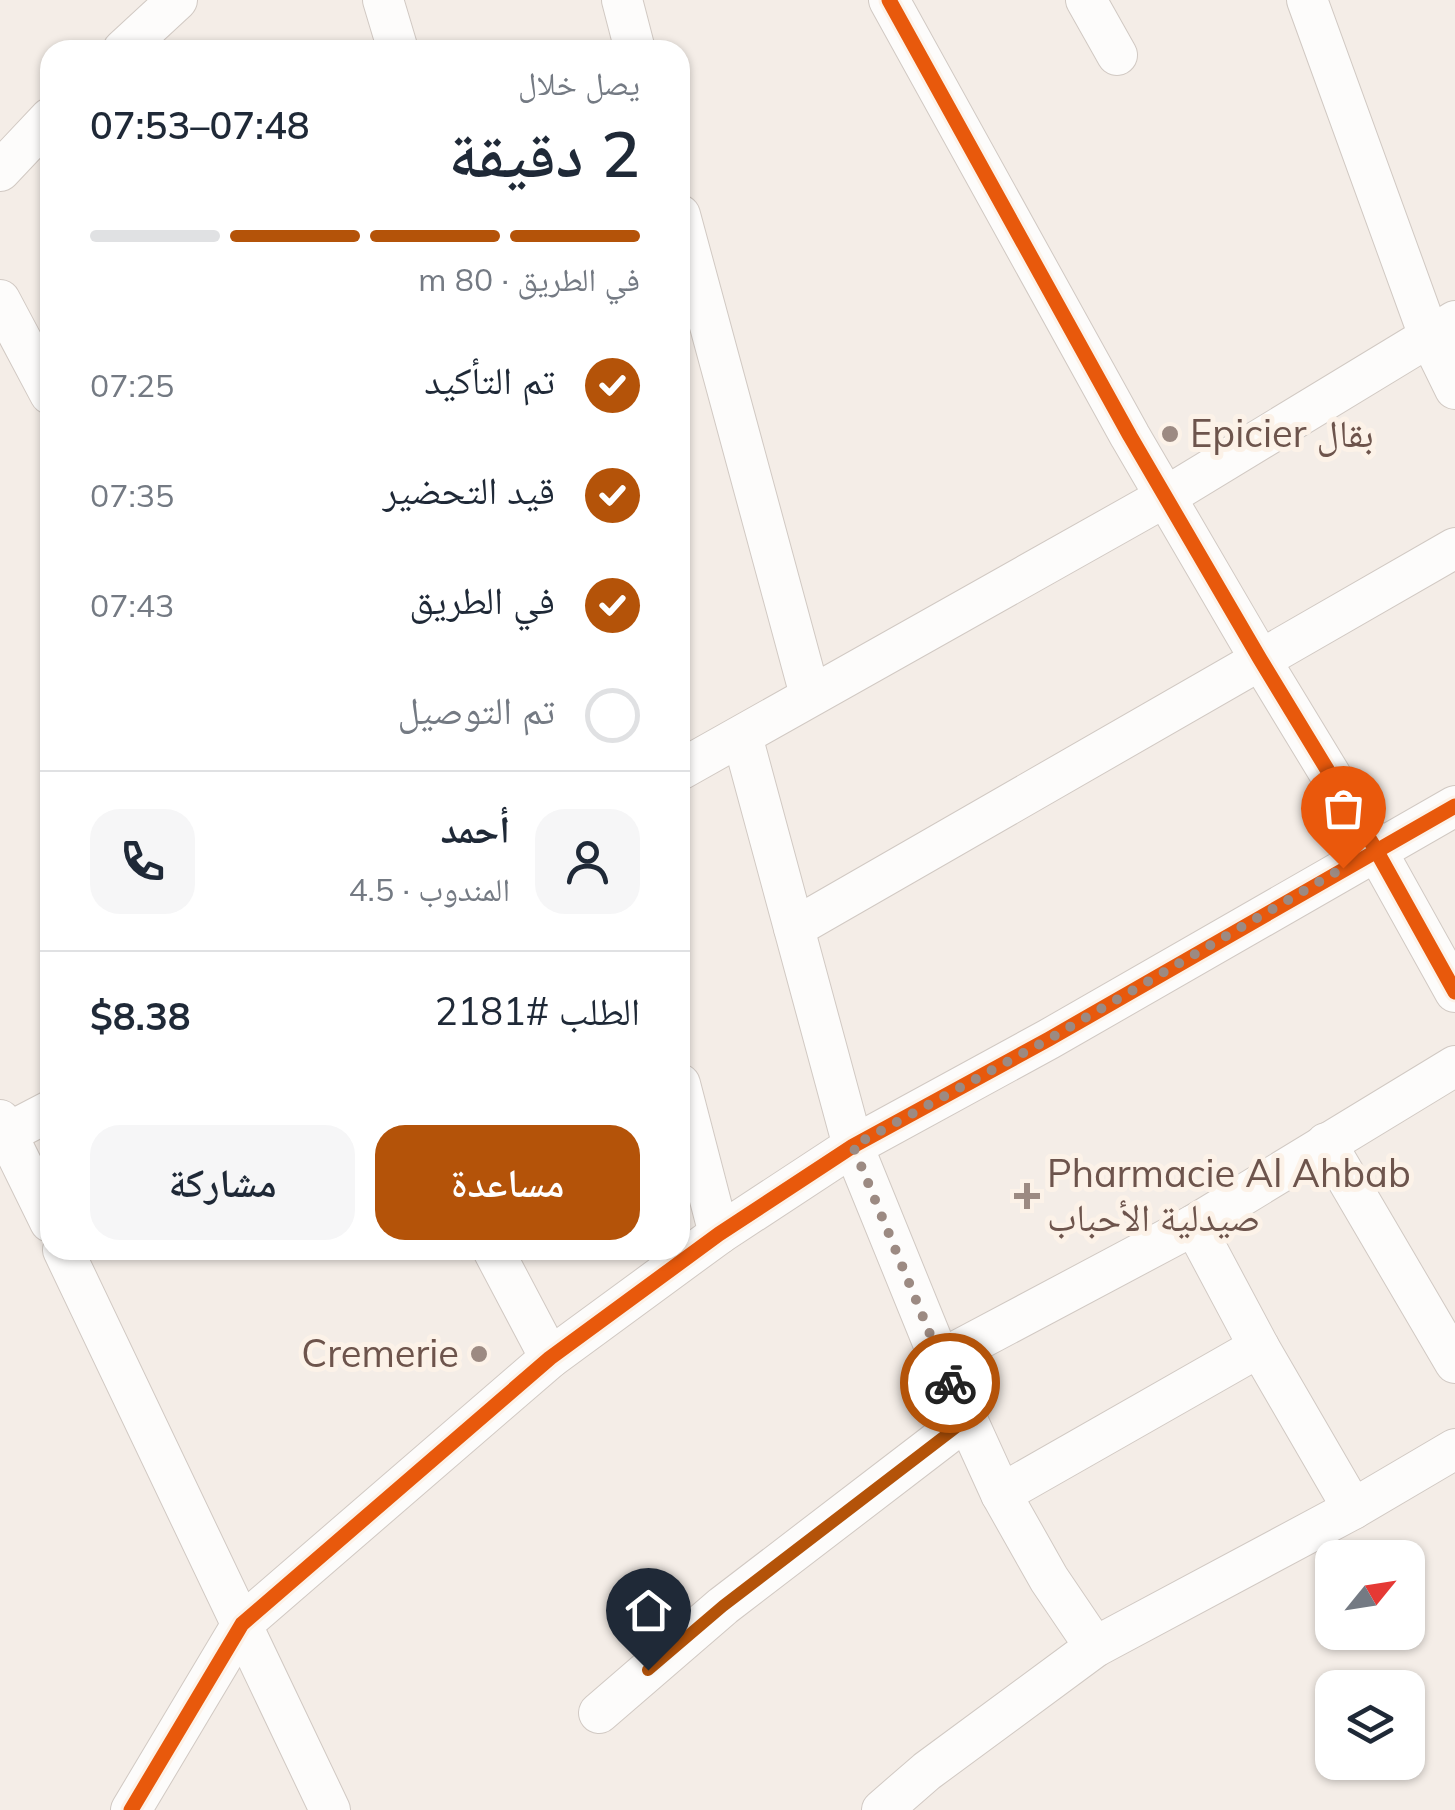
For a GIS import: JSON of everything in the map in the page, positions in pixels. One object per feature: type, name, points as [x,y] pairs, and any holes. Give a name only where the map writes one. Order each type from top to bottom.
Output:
[{"type":"street","points":[[133,40],[177,0]]},
{"type":"street","points":[[384,0],[395,40]]},
{"type":"street","points":[[622,0],[633,40]]},
{"type":"street","points":[[889,0],[1130,436],[1376,850],[1455,992]]},
{"type":"street","points":[[1086,0],[1117,55]]},
{"type":"street","points":[[1308,0],[1442,328],[1455,389]]},
{"type":"street","points":[[0,171],[40,129]]},
{"type":"street","points":[[690,252],[810,695]]},
{"type":"street","points":[[0,300],[40,375]]},
{"type":"street","points":[[690,765],[1167,496],[1442,328]]},
{"type":"street","points":[[794,928],[1455,548]]},
{"type":"street","points":[[742,736],[853,1146],[940,1360],[1001,1494],[1049,1579],[1095,1647]]},
{"type":"street","points":[[690,1255],[853,1146],[1049,1039],[1455,806]]},
{"type":"street","points":[[940,1360],[1194,1225],[1455,1066]]},
{"type":"street","points":[[40,1115],[2,1130],[40,1203]]},
{"type":"street","points":[[690,1122],[719,1234]]},
{"type":"street","points":[[1326,1143],[1455,1363]]},
{"type":"street","points":[[1194,1225],[1353,1509]]},
{"type":"street","points":[[68,1260],[330,1810]]},
{"type":"street","points":[[498,1260],[550,1358]]},
{"type":"street","points":[[132,1810],[242,1624],[550,1358],[684,1260]]},
{"type":"street","points":[[1001,1494],[1260,1348]]},
{"type":"street","points":[[599,1714],[723,1606],[967,1419]]},
{"type":"street","points":[[882,1810],[927,1771],[1095,1647],[1353,1509],[1455,1449]]},
{"type":"cycle path","points":[[889,0],[1130,436],[1376,850],[1455,992]]},
{"type":"cycle path","points":[[690,1255],[853,1146],[1049,1039],[1455,806]]},
{"type":"cycle path","points":[[131,1810],[242,1624],[550,1358],[684,1260]]},
{"type":"way so far","points":[[950,1383],[853,1146],[1049,1039],[1343,868]]},
{"type":"place","name":"Epicier بقال","points":[[1170,434]]},
{"type":"place","name":"Pharmacie Al Ahbab صيدلية الأحباب","points":[[1027,1196]]},
{"type":"place","name":"Cremerie","points":[[479,1354]]},
{"type":"route","points":[[648,1670],[723,1606],[967,1419],[950,1383]]}]
